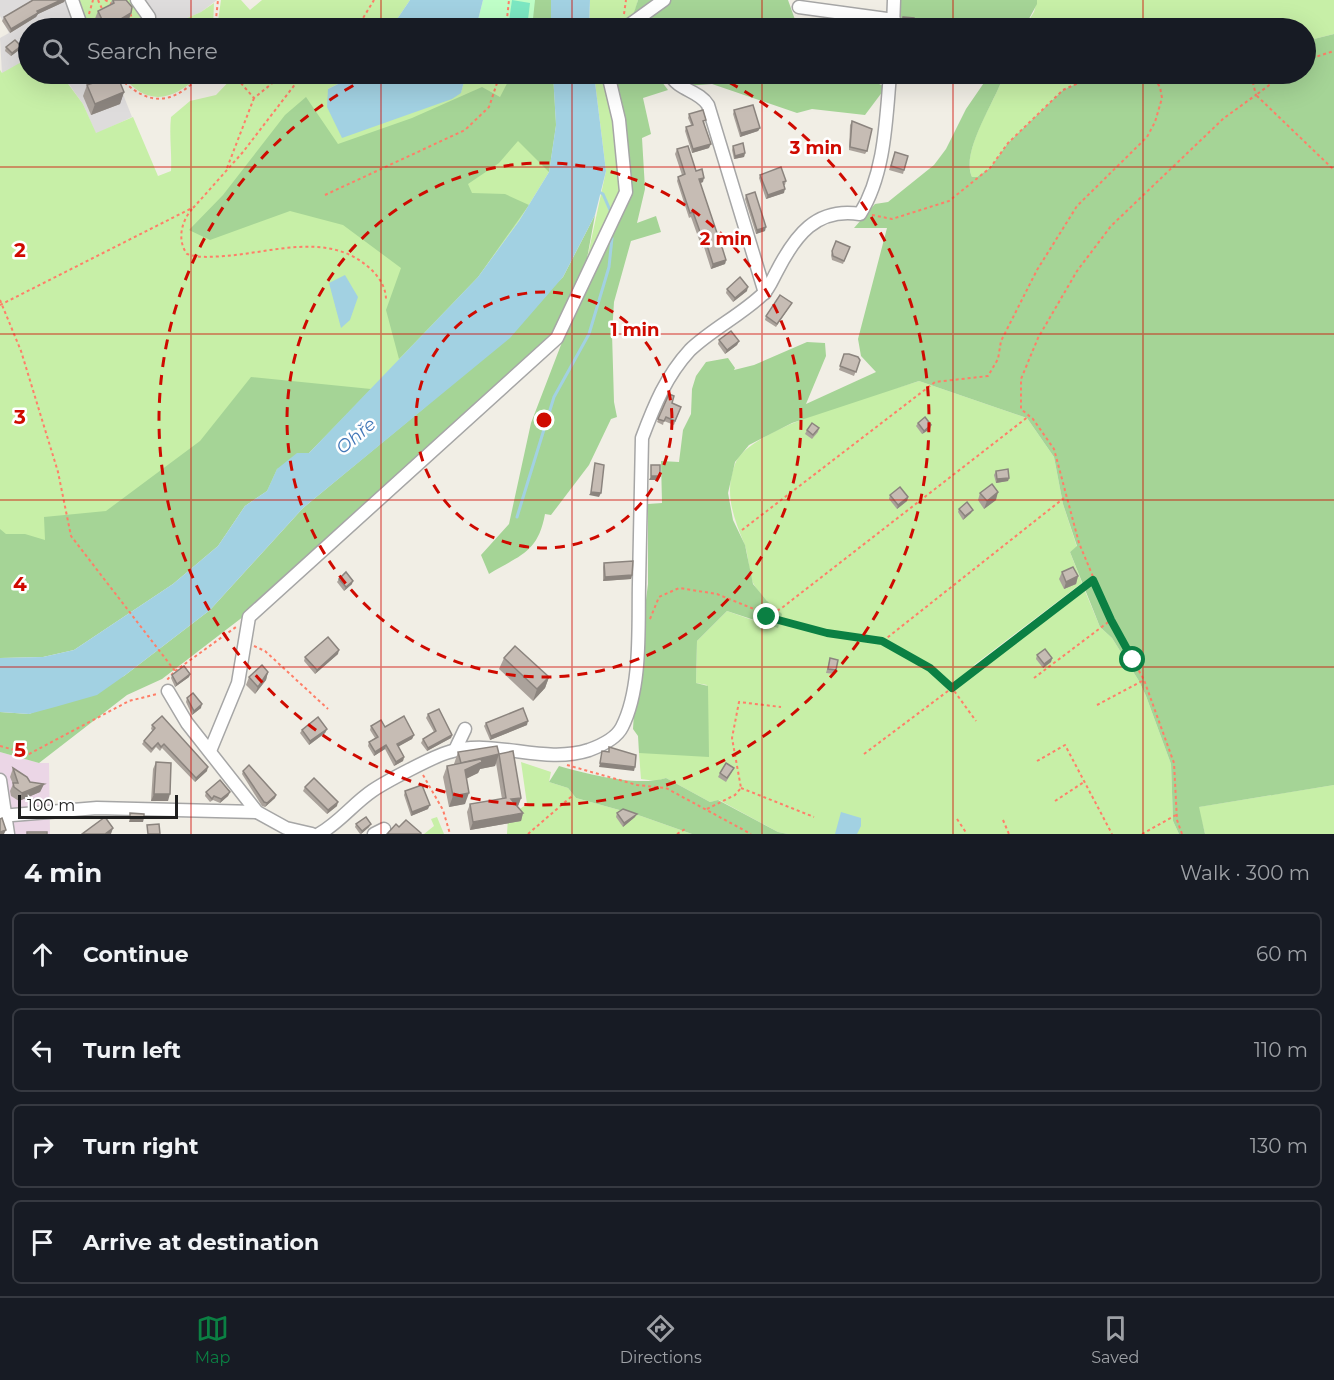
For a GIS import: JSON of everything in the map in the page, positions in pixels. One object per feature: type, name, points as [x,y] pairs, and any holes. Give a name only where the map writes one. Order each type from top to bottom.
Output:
[{"type":"street","points":[[72,0],[78,18]]},
{"type":"street","points":[[639,18],[664,0]]},
{"type":"street","points":[[893,18],[894,0]]},
{"type":"street","points":[[132,3],[149,18]]},
{"type":"street","points":[[799,7],[860,18]]},
{"type":"street","points":[[210,751],[238,683],[243,641],[249,617],[558,338],[626,192],[619,120],[610,84]]},
{"type":"street","points":[[677,84],[696,94],[708,105],[765,293]]},
{"type":"street","points":[[319,834],[332,827],[372,791],[455,750],[475,748],[549,755],[571,754],[590,749],[615,736],[622,727],[632,696],[638,648],[642,438],[662,388],[691,350],[765,293],[793,239],[822,218],[847,212],[860,214],[870,197],[885,132],[889,84]]},
{"type":"street","points":[[168,691],[187,723],[257,812],[287,831],[312,834]]},
{"type":"street","points":[[455,750],[465,729]]},
{"type":"street","points":[[0,780],[3,816],[8,834]]},
{"type":"street","points":[[3,816],[97,808],[257,812]]},
{"type":"path","points":[[98,0],[105,17]]},
{"type":"path","points":[[105,0],[108,3],[120,4]]},
{"type":"path","points":[[216,18],[218,0]]},
{"type":"path","points":[[363,18],[374,0]]},
{"type":"path","points":[[507,18],[510,0]]},
{"type":"path","points":[[1316,57],[1334,51]]},
{"type":"path","points":[[129,84],[148,99],[160,100],[172,98],[192,84]]},
{"type":"path","points":[[242,84],[254,98]]},
{"type":"path","points":[[226,171],[254,98],[271,84]]},
{"type":"path","points":[[295,84],[226,171],[185,218],[182,228],[183,248],[195,257],[311,247],[340,250],[355,256],[374,272],[381,283],[386,300]]},
{"type":"path","points":[[325,195],[465,130],[489,107],[497,84]]},
{"type":"path","points":[[860,214],[892,219],[949,201],[990,168],[1008,143],[1063,90],[1076,84]]},
{"type":"path","points":[[742,530],[935,382],[988,376],[998,359],[1000,341],[1036,270],[1077,206],[1147,137],[1155,122],[1161,98],[1158,84]]},
{"type":"path","points":[[1253,84],[1256,95],[1334,170]]},
{"type":"path","points":[[1182,834],[1176,815],[1174,763],[1144,680],[1111,620],[1093,580],[1064,498],[1054,449],[1021,409],[1021,379],[1038,338],[1077,271],[1111,226],[1224,118],[1271,84]]},
{"type":"path","points":[[175,671],[70,536],[58,472],[21,351],[1,303],[194,207]]},
{"type":"path","points":[[767,617],[783,607],[1029,416]]},
{"type":"path","points":[[882,641],[1064,498]]},
{"type":"path","points":[[864,754],[1093,580]]},
{"type":"path","points":[[646,628],[659,597],[679,588],[717,594],[767,617],[827,633],[882,641],[930,668],[952,688],[976,721]]},
{"type":"path","points":[[0,747],[29,754],[129,701],[168,691],[166,682],[175,671],[249,617]]},
{"type":"path","points":[[1034,678],[1111,620]]},
{"type":"path","points":[[243,641],[266,651],[328,709]]},
{"type":"path","points":[[1097,705],[1144,680]]},
{"type":"path","points":[[707,809],[735,795],[741,788],[735,744],[732,738],[739,702],[781,708]]},
{"type":"path","points":[[1036,761],[1065,745],[1112,834]]},
{"type":"path","points":[[549,755],[563,764],[589,772],[637,785],[666,788],[751,834]]},
{"type":"path","points":[[419,767],[443,810],[450,834]]},
{"type":"path","points":[[1055,801],[1084,782]]},
{"type":"path","points":[[741,788],[814,817]]},
{"type":"path","points":[[528,834],[572,796]]},
{"type":"path","points":[[1142,834],[1176,815]]},
{"type":"path","points":[[957,819],[967,834]]},
{"type":"path","points":[[1003,820],[1008,834]]},
{"type":"path","points":[[677,834],[685,829]]},
{"type":"shaded area","points":[[0,0],[217,0],[201,12],[187,18],[18,18],[18,65],[2,74],[0,38],[9,33],[0,16]]},
{"type":"shaded area","points":[[69,84],[112,84],[113,86],[119,84],[132,117],[96,134],[83,104]]},
{"type":"shaded area","points":[[0,752],[39,763],[49,763],[50,834],[0,834]]},
{"type":"green space","points":[[77,0],[134,0],[145,18],[83,18]]},
{"type":"green space","points":[[221,0],[241,0],[250,10],[262,0],[410,0],[398,18],[218,18]]},
{"type":"green space","points":[[483,0],[535,0],[533,18],[478,18]]},
{"type":"green space","points":[[512,0],[530,3],[528,18],[509,18]]},
{"type":"green space","points":[[531,0],[551,0],[551,18],[528,18]]},
{"type":"green space","points":[[590,0],[638,0],[633,18],[589,18]]},
{"type":"green space","points":[[638,0],[788,0],[794,18],[632,18]]},
{"type":"green space","points":[[899,0],[1037,0],[1029,18],[897,18]]},
{"type":"green space","points":[[1037,0],[1334,0],[1334,34],[1316,38],[1316,18],[1030,18]]},
{"type":"green space","points":[[214,3],[213,18],[187,18]]},
{"type":"green space","points":[[1334,34],[1334,785],[1199,807],[1205,834],[1179,834],[1173,821],[1171,764],[1146,696],[1112,638],[1100,627],[1070,552],[1077,546],[1063,504],[1054,457],[1027,418],[919,381],[792,423],[749,445],[735,462],[728,493],[733,520],[745,545],[753,584],[782,614],[778,628],[727,611],[697,641],[696,683],[708,686],[709,757],[639,753],[638,736],[633,729],[636,679],[648,584],[648,504],[662,503],[661,461],[679,462],[683,430],[691,414],[692,389],[696,376],[706,362],[728,358],[734,370],[754,365],[807,342],[825,343],[826,356],[806,404],[876,372],[861,356],[858,339],[887,228],[854,228],[875,204],[888,202],[934,165],[946,149],[966,109],[983,84],[1000,84],[971,153],[972,177],[977,177],[990,168],[1008,143],[1063,90],[1076,84],[1316,84],[1316,38]]},
{"type":"green space","points":[[18,64],[18,84],[68,84],[83,104],[96,133],[133,117],[158,176],[171,171],[171,117],[190,101],[216,95],[226,84],[338,84],[328,89],[461,92],[463,84],[554,84],[556,125],[549,172],[519,221],[478,277],[344,419],[267,491],[0,658],[0,70],[2,73]]},
{"type":"green space","points":[[189,84],[170,95],[160,97],[150,96],[131,85]]},
{"type":"green space","points":[[507,84],[554,84],[556,125],[549,172],[518,141],[499,163],[468,184],[472,193],[505,194],[529,205],[478,277],[399,359],[386,310],[401,268],[343,225],[290,211],[210,240],[189,230],[223,195],[285,115],[306,97],[338,144],[412,118],[482,87],[500,97]]},
{"type":"green space","points":[[595,84],[608,84],[616,118],[623,187],[586,264],[606,171]]},
{"type":"green space","points":[[615,84],[664,84],[668,90],[643,98],[651,134],[642,138],[645,189],[637,223],[656,216],[661,232],[631,241],[614,302],[612,333],[614,402],[617,417],[611,419],[589,465],[551,515],[545,514],[538,537],[532,545],[526,552],[489,574],[481,555],[509,524],[531,423],[564,337],[630,194]]},
{"type":"green space","points":[[685,84],[712,84],[686,86]]},
{"type":"green space","points":[[712,84],[879,84],[886,87],[865,115],[812,109],[797,113]]},
{"type":"green space","points":[[1000,84],[1076,84],[1063,90],[1008,143],[990,168],[977,177],[972,177],[971,153]]},
{"type":"green space","points":[[595,215],[586,264],[553,338],[278,582],[248,613],[162,679],[127,695],[39,763],[0,752],[0,712],[29,714],[124,676],[210,610],[303,508],[424,408],[563,277]]},
{"type":"green space","points":[[251,377],[371,389],[309,453],[277,469],[267,491],[245,506],[218,546],[173,584],[74,650],[43,657],[0,658],[0,529],[6,534],[25,534],[45,540],[44,517],[106,511],[200,441]]},
{"type":"green space","points":[[919,381],[1027,418],[1054,457],[1063,504],[1077,547],[1070,552],[1082,583],[974,665],[979,670],[1085,591],[1100,627],[1112,638],[1146,696],[1171,764],[1173,821],[1179,834],[788,834],[778,832],[719,800],[710,802],[666,778],[656,781],[641,779],[639,753],[660,752],[707,685],[696,683],[697,641],[727,611],[758,622],[767,601],[753,583],[746,548],[733,514],[730,485],[735,464],[745,450],[764,437],[789,425],[847,403]]},
{"type":"green space","points":[[521,762],[551,772],[549,782],[568,788],[576,798],[641,816],[692,834],[507,834],[508,817],[527,804]]},
{"type":"green space","points":[[559,766],[598,776],[627,780],[666,778],[710,802],[718,800],[778,832],[788,834],[692,834],[641,816],[576,798],[568,788],[549,782]]},
{"type":"green space","points":[[1334,785],[1334,834],[1205,834],[1198,807]]},
{"type":"green space","points":[[437,817],[444,834],[424,834],[434,826],[431,819]]},
{"type":"water","points":[[410,0],[483,0],[478,18],[398,18]]},
{"type":"water","points":[[551,0],[590,0],[589,18],[551,18]]},
{"type":"water","points":[[338,84],[463,84],[461,93],[452,99],[342,138],[327,107],[328,89]]},
{"type":"water","name":"Ohře","points":[[554,84],[595,84],[606,171],[595,215],[563,277],[510,338],[303,508],[210,610],[124,676],[97,695],[29,714],[0,712],[0,658],[43,657],[74,650],[173,584],[218,546],[245,506],[267,491],[277,469],[297,453],[309,453],[478,277],[519,221],[549,172],[556,125]]},
{"type":"water","points":[[345,275],[358,297],[350,320],[341,328],[329,283]]},
{"type":"water","points":[[841,812],[861,818],[861,826],[857,834],[835,834]]},
{"type":"building","points":[[33,0],[61,0],[37,11],[38,13],[30,18],[18,18],[18,25],[11,29],[4,17]]},
{"type":"building","points":[[113,0],[126,0],[132,7],[131,13],[123,18],[101,18],[98,11],[114,3]]},
{"type":"building","points":[[15,40],[18,43],[18,48],[12,53],[6,47]]},
{"type":"building","points":[[121,84],[124,92],[95,104],[87,85]]},
{"type":"building","points":[[753,105],[760,128],[741,133],[734,110]]},
{"type":"building","points":[[703,110],[706,120],[703,121],[711,144],[693,149],[686,127],[693,125],[689,114]]},
{"type":"building","points":[[852,121],[872,129],[867,151],[850,147]]},
{"type":"building","points":[[743,143],[745,153],[735,156],[733,146]]},
{"type":"building","points":[[688,146],[696,171],[702,169],[704,178],[699,179],[718,236],[722,239],[721,244],[726,260],[713,264],[693,212],[690,213],[678,177],[685,174],[677,149]]},
{"type":"building","points":[[895,152],[908,156],[904,170],[891,166]]},
{"type":"building","points":[[781,167],[786,181],[783,182],[785,189],[768,195],[760,175]]},
{"type":"building","points":[[755,192],[766,227],[757,230],[746,195]]},
{"type":"building","points":[[836,241],[850,247],[844,261],[833,256],[832,251]]},
{"type":"building","points":[[740,277],[748,287],[735,298],[727,289]]},
{"type":"building","points":[[780,295],[792,303],[777,324],[766,316]]},
{"type":"building","points":[[731,331],[739,341],[727,350],[719,340]]},
{"type":"building","points":[[844,354],[858,357],[860,360],[856,372],[840,366]]},
{"type":"building","points":[[669,394],[674,396],[672,403],[681,407],[675,421],[666,417],[664,421],[658,419]]},
{"type":"building","points":[[925,417],[931,425],[924,431],[918,423]]},
{"type":"building","points":[[812,423],[819,428],[813,435],[807,430]]},
{"type":"building","points":[[595,463],[604,465],[601,493],[591,492]]},
{"type":"building","points":[[651,465],[660,465],[660,476],[651,476]]},
{"type":"building","points":[[1008,469],[1009,478],[997,479],[996,471]]},
{"type":"building","points":[[992,484],[998,492],[987,501],[980,493]]},
{"type":"building","points":[[900,487],[908,497],[898,505],[890,495]]},
{"type":"building","points":[[967,502],[973,510],[965,516],[959,509]]},
{"type":"building","points":[[633,561],[632,575],[605,577],[604,563]]},
{"type":"building","points":[[1073,567],[1078,576],[1066,582],[1062,572]]},
{"type":"building","points":[[346,572],[353,581],[346,587],[339,579]]},
{"type":"building","points":[[328,637],[339,650],[317,670],[305,657]]},
{"type":"building","points":[[515,646],[549,677],[537,689],[504,658]]},
{"type":"building","points":[[1045,649],[1052,658],[1044,664],[1037,655]]},
{"type":"building","points":[[830,658],[838,660],[836,670],[828,669]]},
{"type":"building","points":[[262,665],[268,672],[258,687],[249,677]]},
{"type":"building","points":[[184,666],[190,674],[177,684],[172,675]]},
{"type":"building","points":[[193,693],[202,704],[194,711],[187,698]]},
{"type":"building","points":[[523,708],[528,721],[491,736],[486,723]]},
{"type":"building","points":[[439,709],[452,735],[428,748],[423,739],[436,731],[428,714]]},
{"type":"building","points":[[162,716],[208,767],[196,778],[164,744],[161,747],[158,743],[152,749],[144,741],[155,728],[152,725]]},
{"type":"building","points":[[404,716],[414,735],[397,744],[404,757],[396,762],[386,745],[375,752],[369,742],[378,737],[371,726],[381,720],[385,727]]},
{"type":"building","points":[[318,717],[327,729],[310,741],[302,730]]},
{"type":"building","points":[[497,746],[499,754],[461,763],[458,752]]},
{"type":"building","points":[[609,747],[636,755],[635,767],[600,763],[602,751],[609,752]]},
{"type":"building","points":[[513,751],[521,798],[511,799],[523,813],[473,822],[470,804],[506,798],[499,754]]},
{"type":"building","points":[[481,759],[482,762],[465,770],[469,793],[453,796],[447,766]]},
{"type":"building","points":[[156,762],[171,763],[170,794],[154,794]]},
{"type":"building","points":[[726,763],[734,768],[727,778],[720,773]]},
{"type":"building","points":[[249,765],[276,795],[267,803],[243,771]]},
{"type":"building","points":[[13,768],[27,777],[30,782],[44,784],[22,793],[14,787],[13,783],[18,783]]},
{"type":"building","points":[[314,778],[338,802],[328,810],[305,787]]},
{"type":"building","points":[[220,780],[230,792],[221,799],[214,796],[212,799],[206,792]]},
{"type":"building","points":[[422,785],[430,805],[412,812],[405,791]]},
{"type":"building","points":[[623,809],[637,814],[624,823],[617,813]]},
{"type":"building","points":[[130,813],[144,814],[144,818],[130,818]]},
{"type":"building","points":[[105,817],[113,828],[105,834],[82,834]]},
{"type":"building","points":[[366,817],[371,824],[362,831],[356,824]]},
{"type":"building","points":[[2,818],[6,830],[0,832],[0,819]]},
{"type":"building","points":[[406,820],[421,834],[387,834],[396,824],[399,827]]},
{"type":"building","points":[[159,824],[160,834],[148,834],[147,825]]},
{"type":"building","points":[[27,832],[47,832],[47,834],[27,834]]},
{"type":"waterway","points":[[599,192],[603,194],[610,210]]},
{"type":"waterway","points":[[517,517],[554,397],[589,334],[609,267],[612,238]]},
{"type":"route","points":[[767,617],[827,633],[882,641],[930,668],[952,688],[1093,580],[1133,660]]}]
